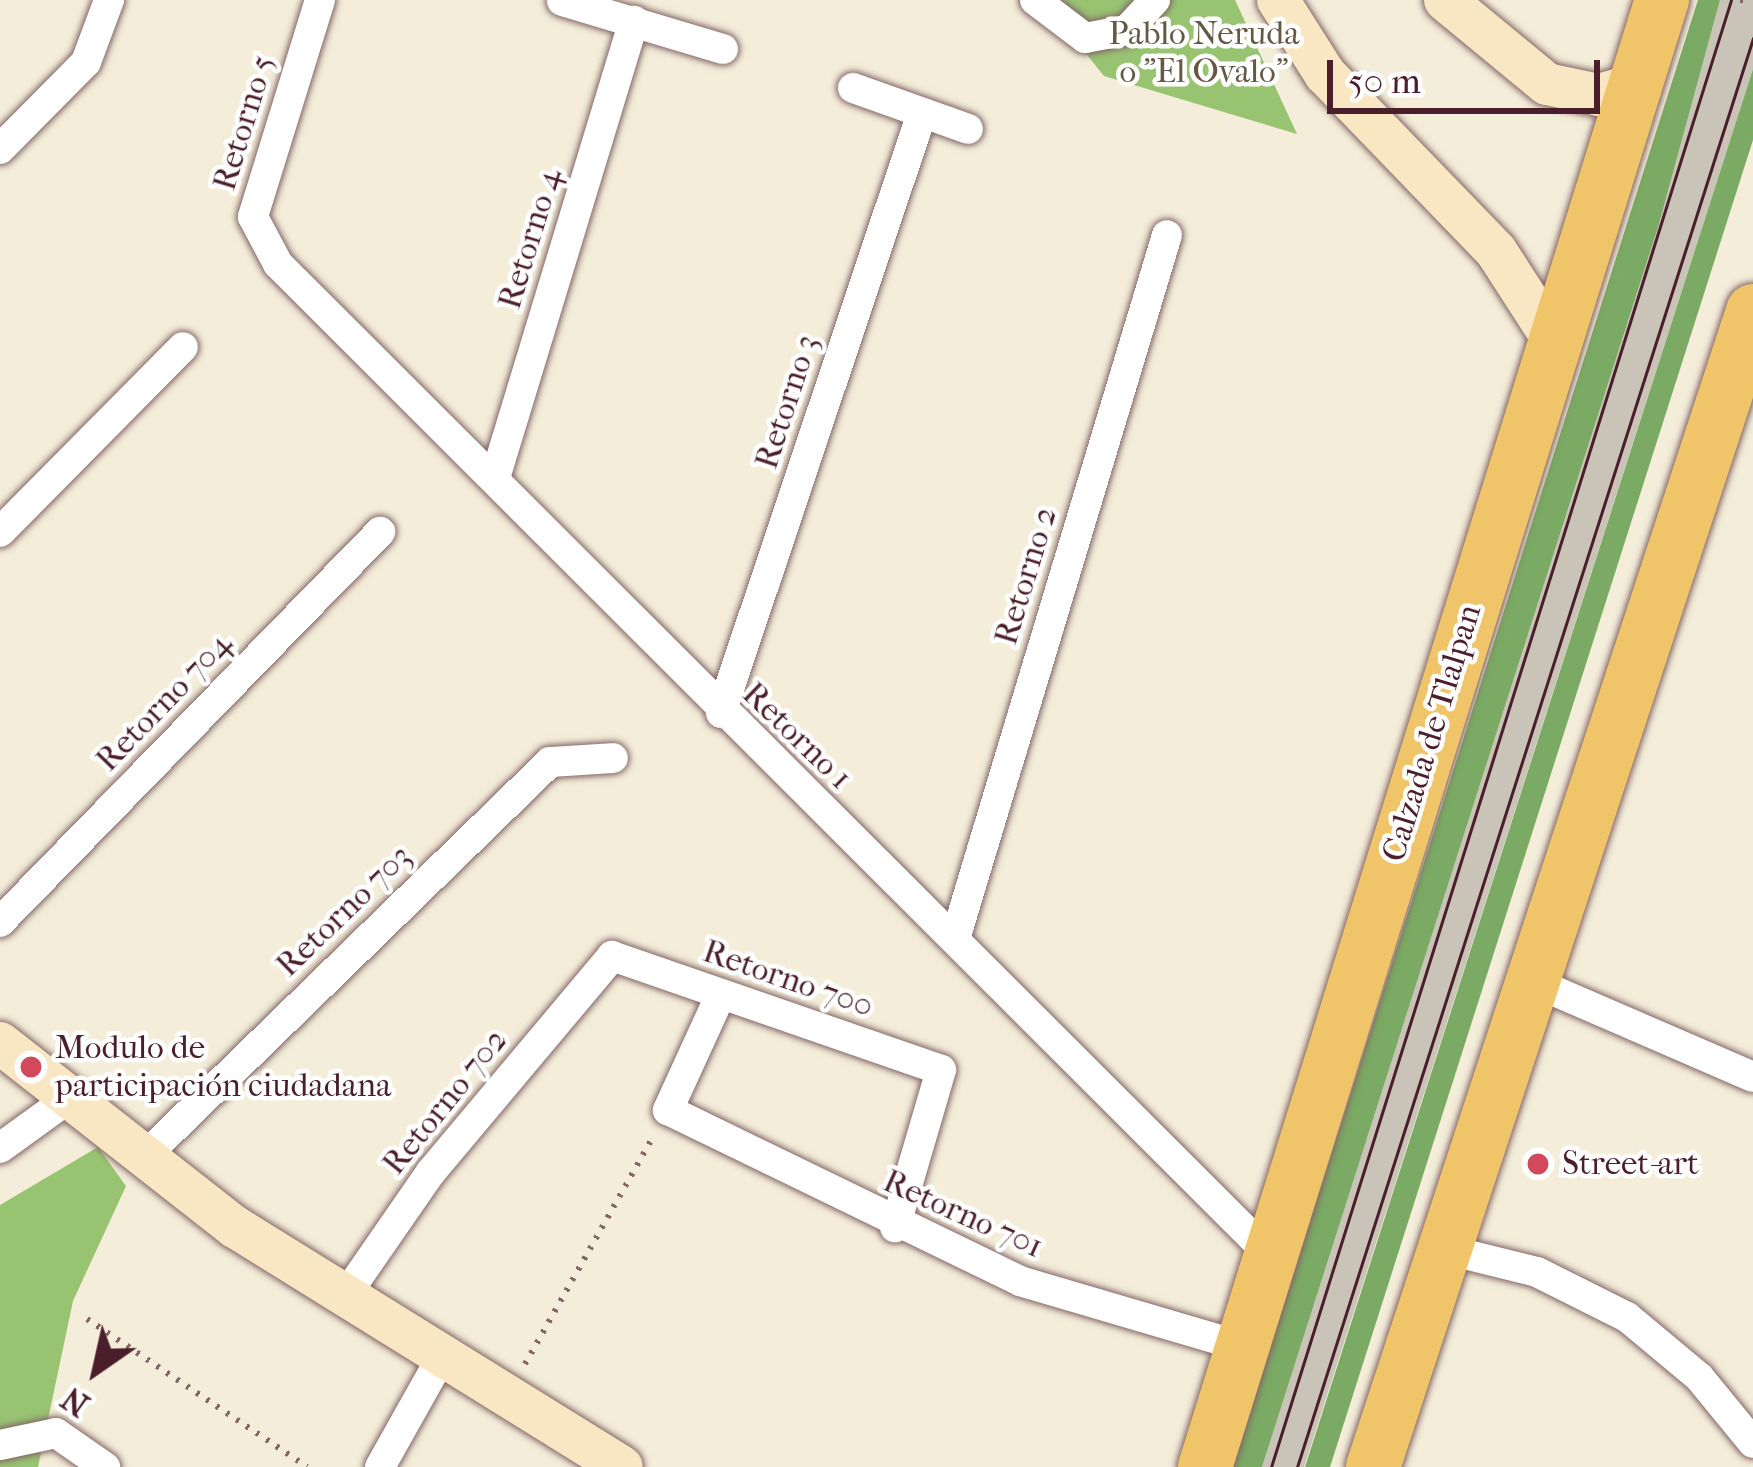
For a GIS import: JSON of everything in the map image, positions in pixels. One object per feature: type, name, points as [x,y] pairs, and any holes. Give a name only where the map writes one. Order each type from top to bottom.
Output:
[{"type":"highway","name":"Calzada de Tlalpan","points":[[1205,1467],[1662,0]]},
{"type":"highway","points":[[1373,1467],[1529,980],[1743,378],[1753,311]]},
{"type":"street","points":[[0,149],[86,62],[109,0]]},
{"type":"street","name":"Retorno 5","points":[[278,264],[253,217],[320,0]]},
{"type":"street","points":[[1035,0],[1085,38],[1127,30],[1154,0]]},
{"type":"street","points":[[1278,0],[1378,135],[1496,250],[1554,341]]},
{"type":"street","points":[[1445,0],[1547,84],[1599,95],[1634,85]]},
{"type":"street","points":[[562,1],[723,49]]},
{"type":"street","name":"Retorno 4","points":[[495,478],[634,21]]},
{"type":"street","points":[[853,88],[968,129]]},
{"type":"street","name":"Retorno 3","points":[[721,713],[922,113]]},
{"type":"street","name":"Retorno 2","points":[[955,939],[1167,235]]},
{"type":"street","name":"Retorno 1","points":[[278,264],[495,478],[721,713],[1270,1255]]},
{"type":"street","points":[[0,532],[183,347]]},
{"type":"street","name":"Retorno 704","points":[[0,922],[380,532]]},
{"type":"street","name":"Retorno 703","points":[[144,1157],[550,763],[614,758]]},
{"type":"street","name":"Retorno 700","points":[[611,956],[941,1070],[895,1227]]},
{"type":"street","name":"Retorno 702","points":[[343,1299],[431,1172],[611,956]]},
{"type":"street","points":[[1529,980],[1753,1077]]},
{"type":"street","points":[[668,1111],[721,994]]},
{"type":"street","points":[[0,1043],[144,1157],[343,1299],[622,1467]]},
{"type":"street","points":[[0,1148],[69,1098]]},
{"type":"street","name":"Retorno 701","points":[[668,1111],[895,1227],[1020,1281],[1244,1347]]},
{"type":"street","points":[[1440,1248],[1538,1272],[1627,1317],[1699,1377],[1753,1443]]},
{"type":"street","points":[[380,1467],[440,1360]]},
{"type":"street","points":[[0,1445],[56,1433],[105,1467]]},
{"type":"path","points":[[1740,0],[1752,0]]},
{"type":"path","points":[[506,1398],[668,1111]]},
{"type":"path","points":[[87,1319],[307,1467]]},
{"type":"shaded area","points":[[1720,0],[1753,0],[1753,69],[1304,1467],[1262,1467],[1659,224]]},
{"type":"green space","name":"Pablo Neruda o \"El Ovalo\"","points":[[1043,0],[1235,0],[1297,134],[1104,76]]},
{"type":"green space","points":[[1698,0],[1720,0],[1659,224],[1262,1467],[1232,1467]]},
{"type":"green space","points":[[1753,69],[1753,140],[1330,1467],[1305,1467]]},
{"type":"green space","points":[[98,1147],[126,1186],[73,1301],[38,1467],[0,1467],[0,1205]]},
{"type":"tram line","points":[[1271,1467],[1731,0]]},
{"type":"tram line","points":[[1297,1467],[1753,38]]},
{"type":"place","name":"Modulo de participación ciudadana","points":[[31,1067]]},
{"type":"place","name":"Street-art","points":[[1538,1164]]}]
